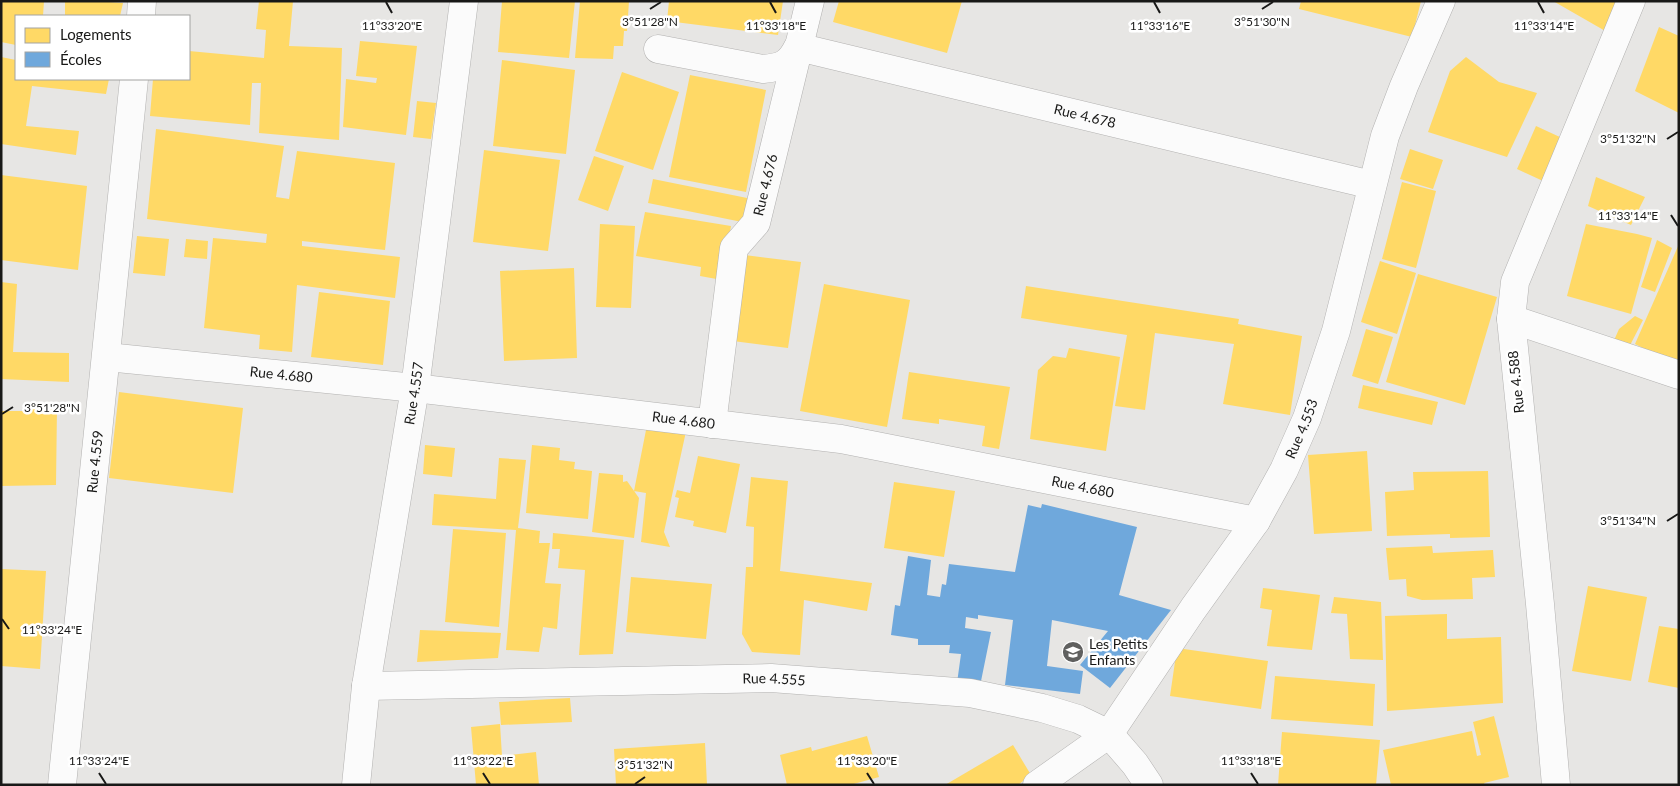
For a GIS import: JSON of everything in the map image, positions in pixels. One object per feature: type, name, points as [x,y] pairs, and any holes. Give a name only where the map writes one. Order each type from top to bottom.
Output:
[{"type":"street","points":[[140,15],[142,1]]},
{"type":"street","name":"Rue 4.557","points":[[356,785],[366,686],[415,388],[464,1]]},
{"type":"street","name":"Rue 4.676","points":[[712,424],[734,248],[756,223],[810,1]]},
{"type":"street","name":"Rue 4.553","points":[[1037,785],[1109,734],[1256,521],[1284,470],[1307,418],[1336,331],[1385,136],[1404,86],[1441,1]]},
{"type":"street","name":"Rue 4.588","points":[[1556,785],[1511,319],[1515,282],[1631,1]]},
{"type":"street","points":[[658,49],[763,69],[779,67],[792,59],[798,47]]},
{"type":"street","name":"Rue 4.678","points":[[798,47],[1372,185]]},
{"type":"street","name":"Rue 4.559","points":[[62,785],[134,80]]},
{"type":"street","points":[[1511,319],[1679,375]]},
{"type":"street","name":"Rue 4.680","points":[[107,357],[415,388],[841,439],[1256,521]]},
{"type":"street","name":"Rue 4.555","points":[[366,686],[781,679],[970,692],[1078,718],[1109,734],[1135,764],[1149,785]]},
{"type":"building: Logements","points":[[1,1],[44,1],[43,15],[15,15],[15,45],[1,42]]},
{"type":"building: Logements","points":[[65,1],[123,3],[120,15],[65,15]]},
{"type":"building: Logements","points":[[259,1],[293,1],[289,46],[342,48],[339,140],[259,133],[261,83],[252,83],[250,125],[150,116],[153,80],[190,80],[190,51],[264,58],[266,30],[256,29]]},
{"type":"building: Logements","points":[[502,1],[575,1],[569,58],[498,52]]},
{"type":"building: Logements","points":[[580,1],[629,1],[627,31],[624,31],[623,46],[614,46],[613,59],[575,58]]},
{"type":"building: Logements","points":[[669,1],[783,1],[778,35],[667,21]]},
{"type":"building: Logements","points":[[839,1],[962,1],[947,53],[833,22]]},
{"type":"building: Logements","points":[[1301,1],[1421,1],[1412,37],[1299,9]]},
{"type":"building: Logements","points":[[1553,1],[1615,1],[1629,9],[1614,36]]},
{"type":"building: Logements","points":[[1659,27],[1679,36],[1679,113],[1635,91]]},
{"type":"building: Logements","points":[[360,41],[417,46],[406,135],[343,127],[346,79],[376,83],[377,78],[356,76]]},
{"type":"building: Logements","points":[[1,57],[15,60],[15,80],[109,80],[106,94],[32,86],[26,126],[79,131],[76,155],[1,144]]},
{"type":"building: Logements","points":[[1466,57],[1499,82],[1537,93],[1507,157],[1428,132],[1450,71]]},
{"type":"building: Logements","points":[[502,60],[575,70],[566,154],[493,146]]},
{"type":"building: Logements","points":[[622,72],[679,92],[653,170],[595,151]]},
{"type":"building: Logements","points":[[690,75],[766,90],[746,192],[669,177]]},
{"type":"building: Logements","points":[[417,101],[436,103],[431,139],[413,137]]},
{"type":"building: Logements","points":[[1536,126],[1562,138],[1543,181],[1517,169]]},
{"type":"building: Logements","points":[[156,129],[284,146],[276,197],[289,199],[297,151],[395,163],[385,250],[302,241],[302,246],[400,257],[395,298],[297,285],[292,352],[259,349],[260,335],[204,328],[213,238],[266,243],[267,234],[147,219]]},
{"type":"building: Logements","points":[[1410,149],[1443,160],[1433,189],[1400,179]]},
{"type":"building: Logements","points":[[484,150],[560,160],[548,251],[473,242]]},
{"type":"building: Logements","points":[[594,156],[624,166],[608,211],[578,200]]},
{"type":"building: Logements","points":[[1,175],[87,186],[78,270],[1,260]]},
{"type":"building: Logements","points":[[1596,177],[1645,197],[1631,225],[1588,206]]},
{"type":"building: Logements","points":[[653,179],[752,199],[747,223],[648,203]]},
{"type":"building: Logements","points":[[1402,182],[1436,191],[1416,268],[1382,259]]},
{"type":"building: Logements","points":[[645,212],[731,226],[722,280],[700,276],[701,267],[636,256]]},
{"type":"building: Logements","points":[[600,224],[635,226],[631,308],[596,307]]},
{"type":"building: Logements","points":[[1586,224],[1652,238],[1631,314],[1567,296]]},
{"type":"building: Logements","points":[[137,236],[169,239],[165,276],[133,273]]},
{"type":"building: Logements","points":[[186,239],[208,241],[207,259],[184,257]]},
{"type":"building: Logements","points":[[1657,240],[1672,248],[1655,292],[1641,287]]},
{"type":"building: Logements","points":[[1679,244],[1679,366],[1635,344]]},
{"type":"building: Logements","points":[[737,254],[801,262],[788,348],[725,340]]},
{"type":"building: Logements","points":[[1380,261],[1416,273],[1397,334],[1361,322]]},
{"type":"building: Logements","points":[[574,268],[577,358],[504,361],[500,271]]},
{"type":"building: Logements","points":[[1418,274],[1497,297],[1465,405],[1386,382]]},
{"type":"building: Logements","points":[[1,282],[17,284],[13,352],[69,353],[69,382],[1,379]]},
{"type":"building: Logements","points":[[824,284],[910,300],[887,427],[800,411]]},
{"type":"building: Logements","points":[[1026,286],[1239,319],[1238,324],[1302,336],[1290,415],[1223,404],[1234,344],[1155,333],[1145,410],[1115,406],[1127,335],[1021,318]]},
{"type":"building: Logements","points":[[319,292],[390,301],[383,365],[311,357]]},
{"type":"building: Logements","points":[[1635,316],[1643,320],[1625,355],[1612,345],[1619,329]]},
{"type":"building: Logements","points":[[1366,329],[1393,337],[1378,384],[1352,376]]},
{"type":"building: Logements","points":[[1069,348],[1120,357],[1106,451],[1030,439],[1038,370],[1053,356],[1066,358]]},
{"type":"building: Logements","points":[[909,372],[1010,387],[999,449],[982,446],[985,426],[939,419],[939,424],[902,419]]},
{"type":"building: Logements","points":[[1363,385],[1438,402],[1432,425],[1358,408]]},
{"type":"building: Logements","points":[[119,392],[243,408],[233,493],[109,478]]},
{"type":"building: Logements","points":[[25,405],[57,407],[56,485],[1,486],[1,411],[25,411]]},
{"type":"building: Logements","points":[[647,425],[687,427],[664,532],[670,547],[641,542],[646,493],[634,491]]},
{"type":"building: Logements","points":[[425,445],[455,448],[452,477],[423,474]]},
{"type":"building: Logements","points":[[532,445],[560,448],[559,460],[575,462],[574,469],[592,471],[588,519],[526,513]]},
{"type":"building: Logements","points":[[1367,451],[1372,531],[1314,534],[1308,455]]},
{"type":"building: Logements","points":[[698,456],[740,464],[726,533],[693,526],[694,521],[675,517],[679,498],[675,497],[677,490],[690,493]]},
{"type":"building: Logements","points":[[499,458],[526,460],[518,528],[540,531],[539,543],[550,543],[545,583],[561,584],[557,629],[543,627],[539,652],[506,650],[516,530],[432,525],[434,494],[496,499]]},
{"type":"building: Logements","points":[[1488,471],[1490,537],[1450,538],[1450,534],[1387,536],[1385,492],[1414,490],[1413,472]]},
{"type":"building: Logements","points":[[599,473],[623,475],[623,482],[627,481],[639,498],[634,538],[592,532]]},
{"type":"building: Logements","points":[[751,477],[788,481],[780,571],[872,583],[867,611],[804,600],[800,655],[752,652],[742,634],[746,567],[753,567],[754,527],[746,526]]},
{"type":"building: Logements","points":[[894,482],[955,491],[944,557],[884,548]]},
{"type":"building: Logements","points":[[453,529],[506,533],[499,627],[445,622]]},
{"type":"building: Logements","points":[[553,533],[624,540],[613,654],[579,655],[585,570],[558,568],[560,549],[552,549]]},
{"type":"building: Logements","points":[[1432,546],[1433,553],[1493,550],[1495,577],[1472,578],[1473,599],[1422,600],[1407,596],[1406,579],[1389,580],[1386,548]]},
{"type":"building: Logements","points":[[1,569],[46,571],[40,669],[1,666]]},
{"type":"building: Logements","points":[[631,577],[712,584],[706,639],[626,632]]},
{"type":"building: Logements","points":[[1588,586],[1647,597],[1631,681],[1572,671]]},
{"type":"building: Logements","points":[[1263,588],[1320,595],[1312,650],[1267,646],[1272,610],[1260,608]]},
{"type":"building: Logements","points":[[1334,597],[1381,602],[1383,660],[1350,659],[1347,614],[1331,613]]},
{"type":"building: Logements","points":[[1447,614],[1447,639],[1501,637],[1503,703],[1387,711],[1385,616]]},
{"type":"building: Logements","points":[[1659,626],[1679,629],[1679,688],[1648,682]]},
{"type":"building: Logements","points":[[420,630],[501,633],[498,658],[417,662]]},
{"type":"building: Logements","points":[[1177,648],[1268,661],[1261,709],[1170,696]]},
{"type":"building: Logements","points":[[1275,676],[1375,684],[1373,726],[1271,719]]},
{"type":"building: Logements","points":[[570,698],[572,722],[501,725],[499,702]]},
{"type":"building: Logements","points":[[1494,716],[1509,777],[1484,783],[1485,785],[1391,785],[1383,750],[1472,731],[1477,756],[1481,755],[1473,722]]},
{"type":"building: Logements","points":[[500,724],[502,756],[536,752],[539,785],[476,785],[471,727]]},
{"type":"building: Logements","points":[[1282,732],[1380,740],[1376,785],[1278,785]]},
{"type":"building: Logements","points":[[867,736],[879,777],[850,785],[787,785],[780,755],[811,747],[812,751]]},
{"type":"building: Logements","points":[[705,743],[707,785],[616,785],[614,749]]},
{"type":"building: Logements","points":[[1013,745],[1031,775],[1018,785],[945,785]]},
{"type":"building: Écoles","points":[[1042,504],[1137,527],[1119,595],[1171,610],[1110,688],[1080,665],[1108,631],[1052,620],[1047,666],[1083,671],[1080,694],[1005,685],[1013,620],[978,615],[978,619],[966,617],[965,628],[991,632],[980,686],[957,683],[961,654],[949,653],[950,645],[918,645],[918,639],[891,635],[895,605],[900,606],[908,556],[931,560],[927,595],[940,597],[942,584],[946,585],[949,564],[1015,572],[1028,505],[1041,508]]},
{"type":"place","name":"Les Petits Enfants","points":[[1073,652]]}]
